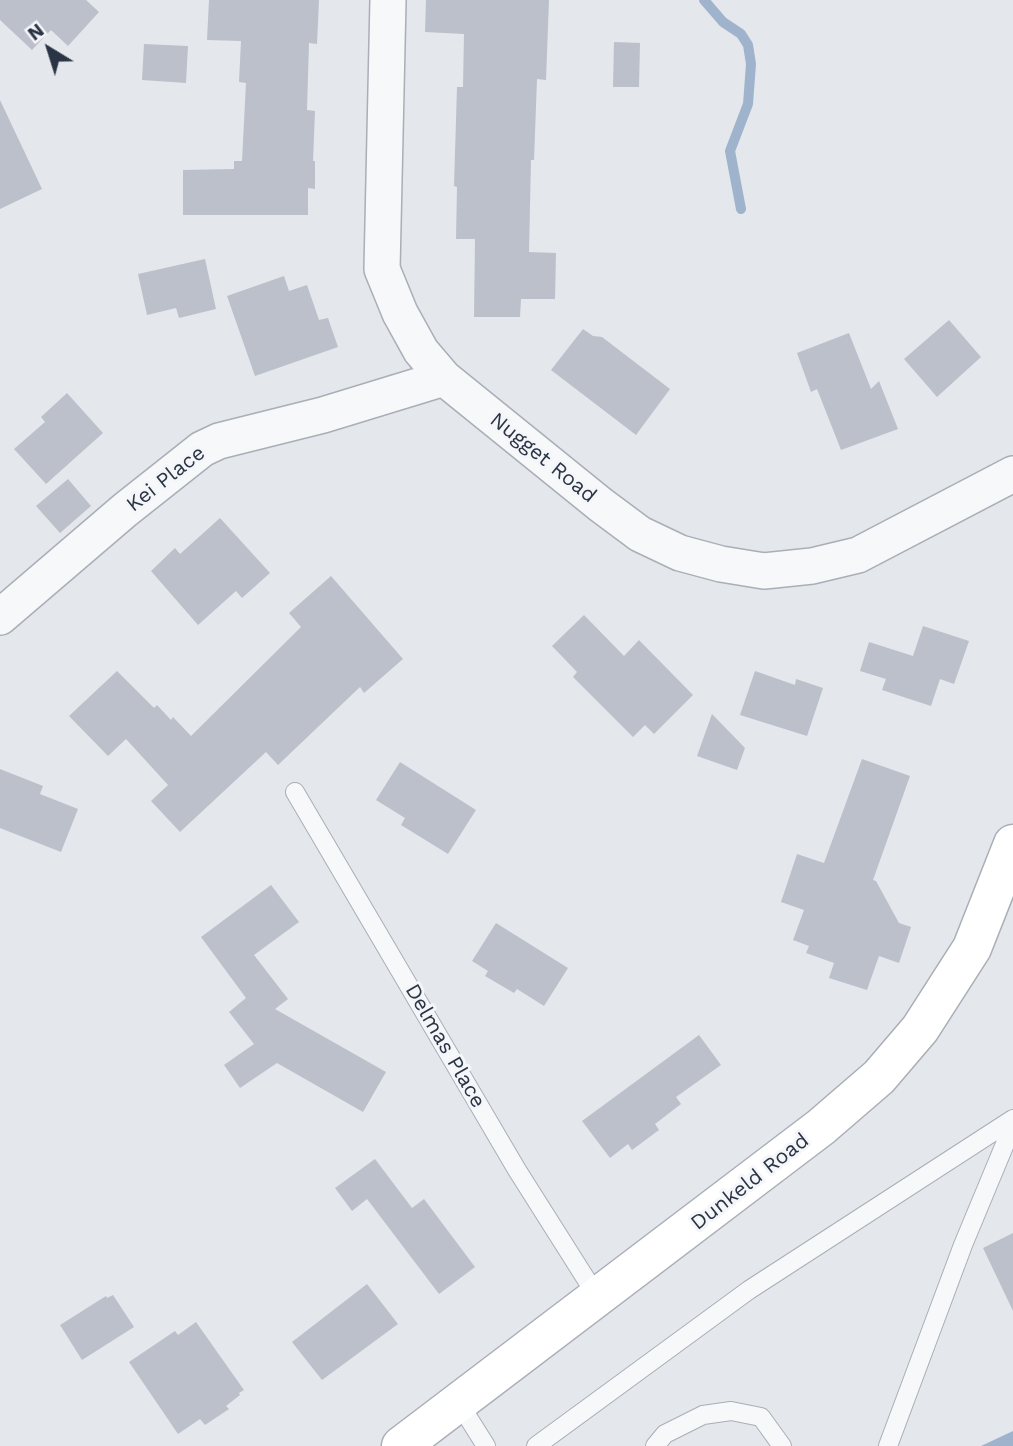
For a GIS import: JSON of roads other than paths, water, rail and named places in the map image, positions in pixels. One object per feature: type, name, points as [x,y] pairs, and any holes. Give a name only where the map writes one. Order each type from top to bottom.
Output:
[{"type":"main road","name":"Dunkeld Road","points":[[401,1446],[821,1127],[879,1077],[920,1029],[972,948],[1013,844]]},
{"type":"street","name":"Nugget Road","points":[[388,0],[382,269],[400,313],[421,351],[444,378],[640,534],[680,553],[721,564],[764,571],[812,566],[858,555],[1013,474]]},
{"type":"street","name":"Kei Place","points":[[0,617],[125,510],[202,449],[219,441],[323,415],[444,378]]},
{"type":"lane","name":"Delmas Place","points":[[295,792],[517,1170],[598,1298]]},
{"type":"lane","points":[[536,1446],[748,1290],[1013,1119]]},
{"type":"lane","points":[[888,1446],[963,1245],[1005,1144],[1013,1135]]},
{"type":"lane","points":[[459,1403],[486,1446]]},
{"type":"lane","points":[[655,1446],[665,1434],[703,1415],[731,1411],[761,1417],[782,1446]]},
{"type":"water","points":[[1013,1431],[1013,1446],[981,1446]]},
{"type":"waterway","points":[[704,0],[723,22],[741,34],[748,45],[751,64],[748,104],[730,151],[741,209]]}]
